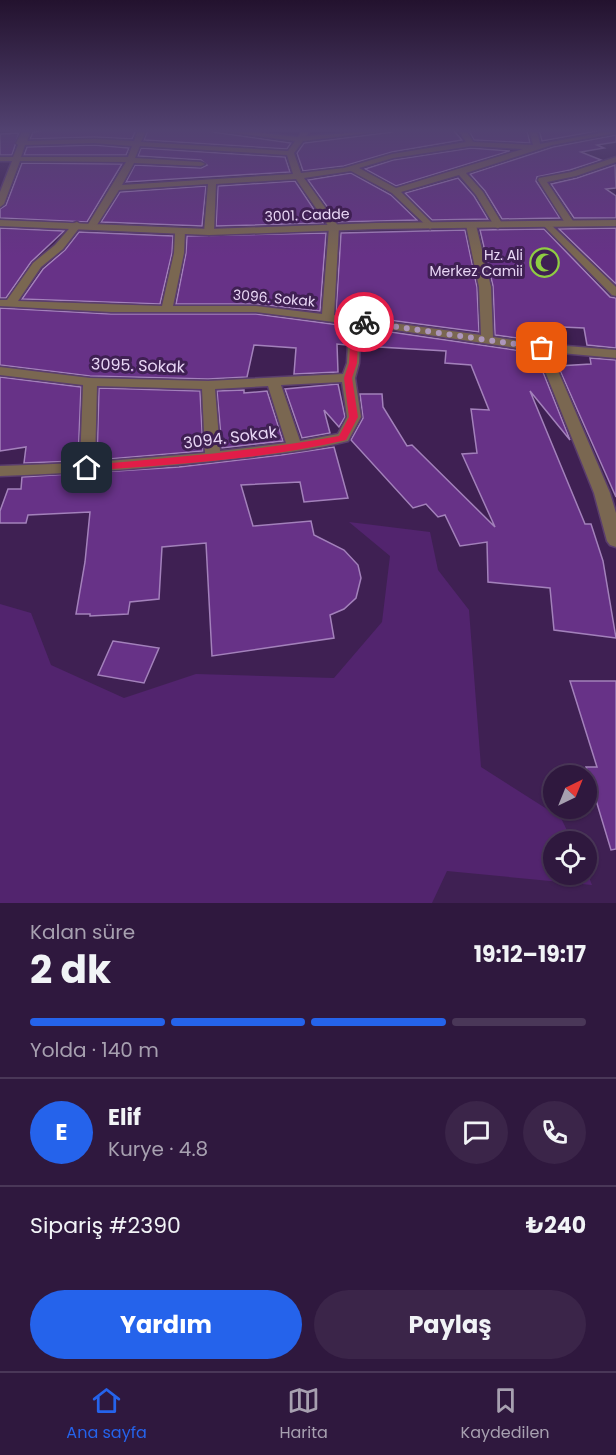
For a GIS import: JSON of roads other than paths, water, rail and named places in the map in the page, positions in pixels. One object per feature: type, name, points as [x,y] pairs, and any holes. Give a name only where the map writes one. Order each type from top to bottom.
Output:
[{"type":"street","points":[[0,204],[12,172]]},
{"type":"street","points":[[92,226],[126,172]]},
{"type":"street","points":[[185,184],[194,172]]},
{"type":"street","points":[[297,172],[334,227],[328,318]]},
{"type":"street","points":[[116,188],[298,176],[324,172]]},
{"type":"street","points":[[360,172],[395,191],[430,226]]},
{"type":"street","points":[[395,191],[461,172]]},
{"type":"street","points":[[461,172],[480,194],[498,225]]},
{"type":"street","points":[[570,224],[542,180],[578,172]]},
{"type":"street","points":[[209,232],[212,182]]},
{"type":"street","name":"3001. Cadde","points":[[0,223],[209,232],[334,227],[616,223]]},
{"type":"street","points":[[5,303],[37,265],[59,247],[77,225]]},
{"type":"street","points":[[471,225],[485,287],[487,339]]},
{"type":"street","points":[[548,225],[616,293]]},
{"type":"street","points":[[167,309],[180,253],[180,232]]},
{"type":"street","name":"3096. Sokak","points":[[5,303],[111,309],[256,309],[542,348],[616,354]]},
{"type":"street","name":"3094. Sokak","points":[[0,471],[87,468],[213,456],[295,447],[343,438],[354,417],[348,378],[353,363],[355,321]]},
{"type":"street","points":[[542,348],[602,493],[616,541]]},
{"type":"street","name":"3095. Sokak","points":[[0,371],[90,382],[208,385],[348,378]]},
{"type":"street","points":[[87,468],[90,382]]},
{"type":"street","points":[[274,383],[295,447]]},
{"type":"street","points":[[208,385],[213,456]]},
{"type":"place","name":"Hz. Ali Merkez Camii","points":[[544,263]]}]
